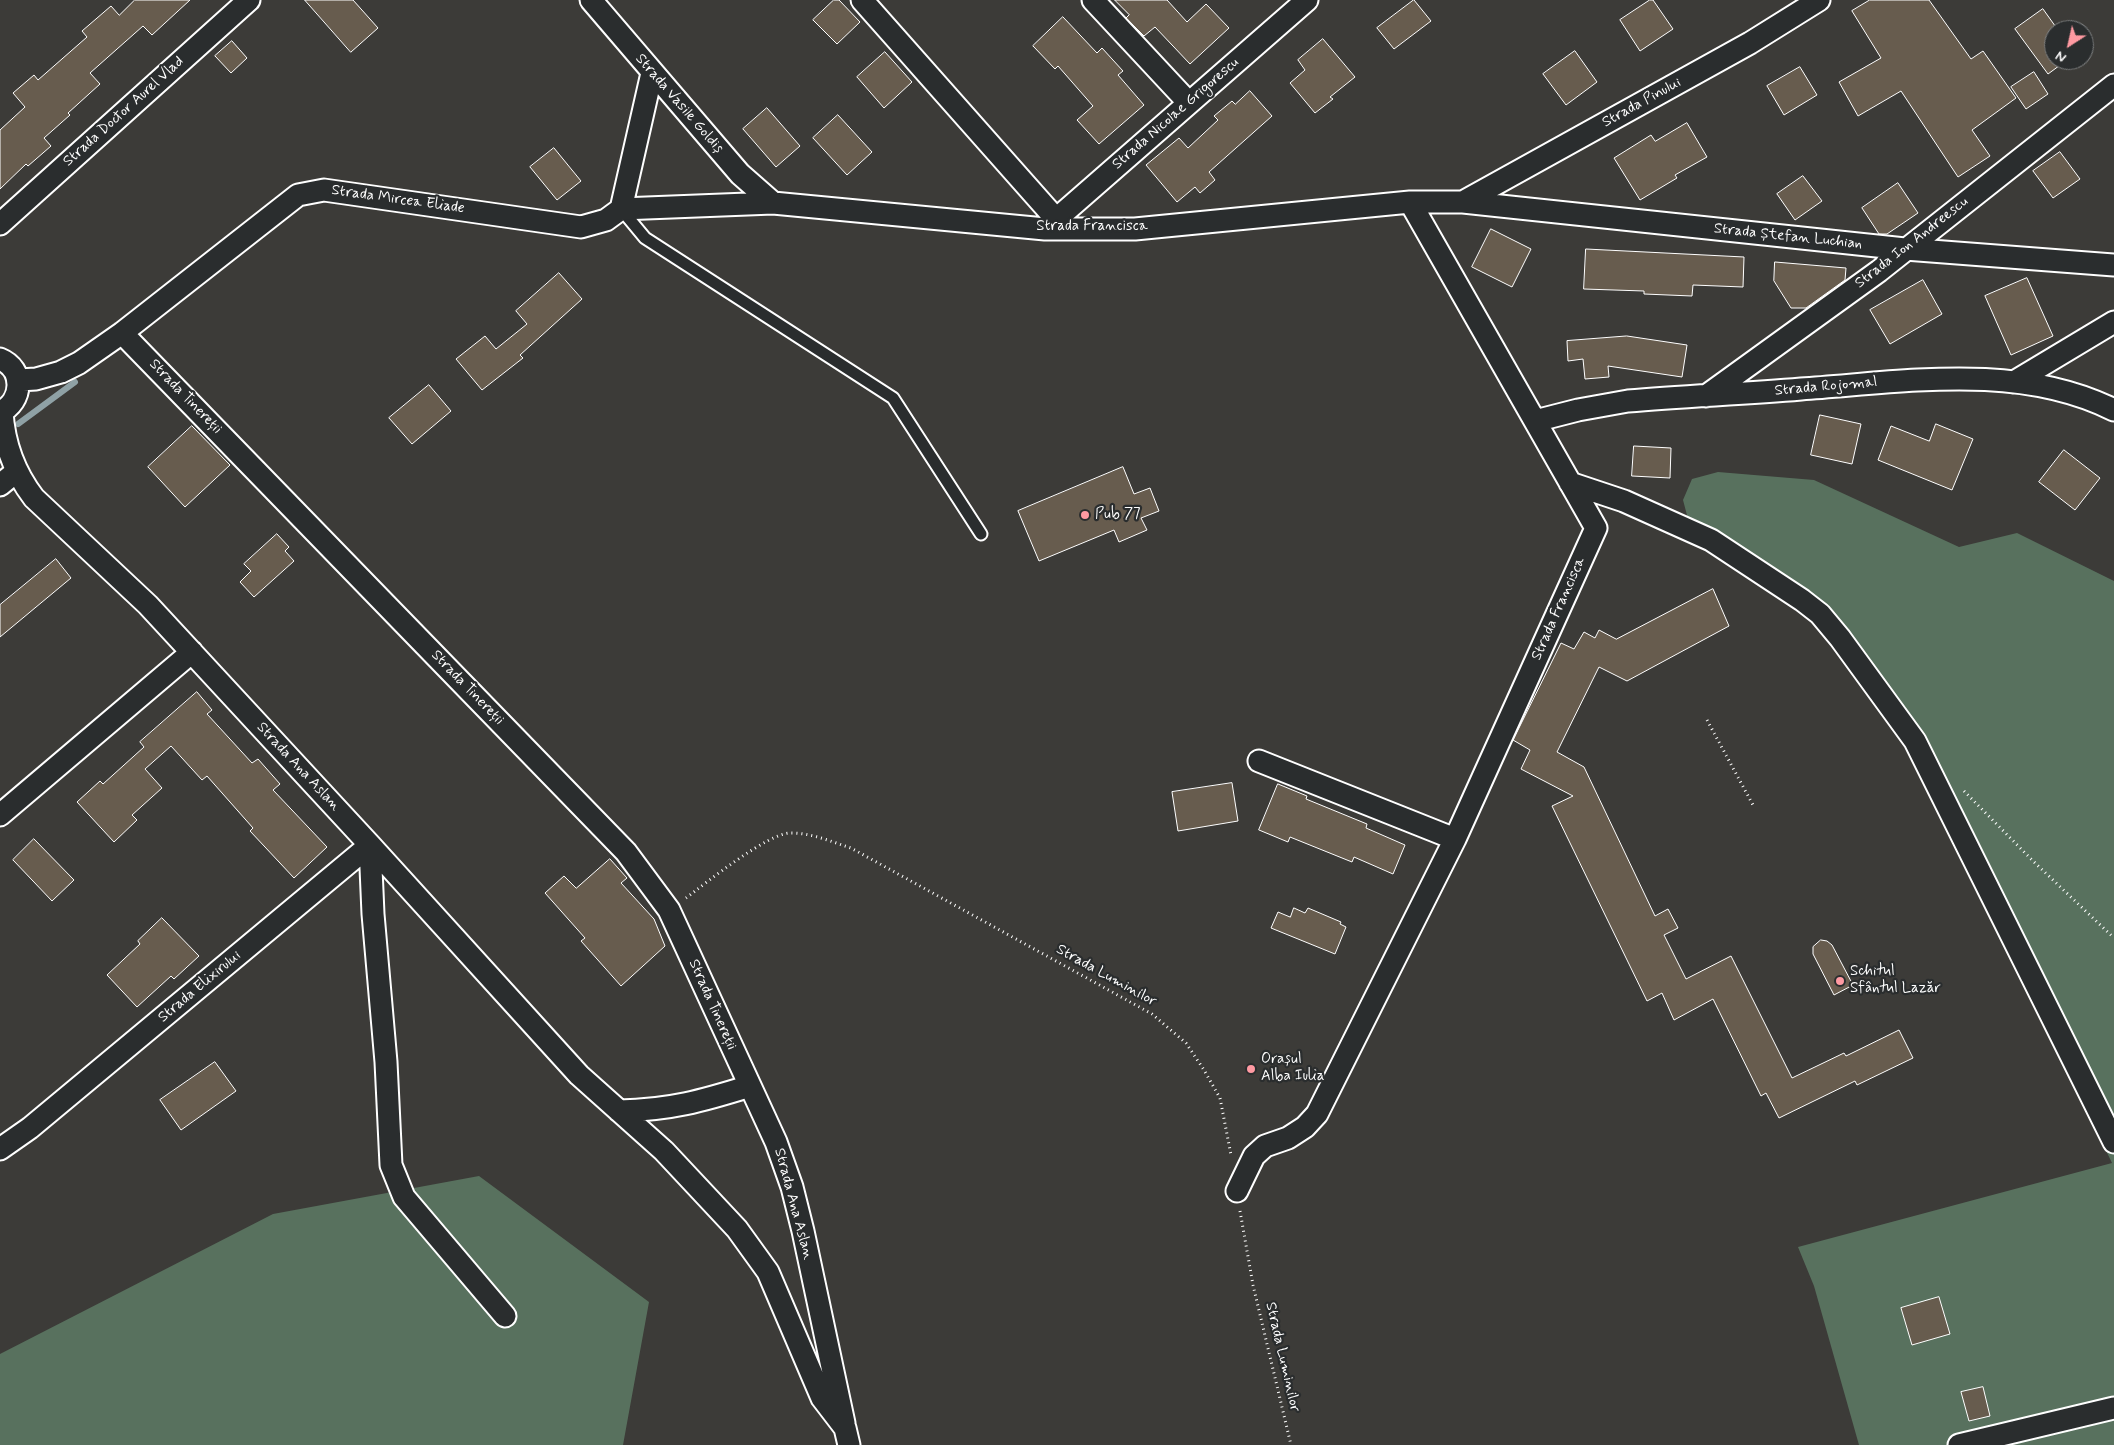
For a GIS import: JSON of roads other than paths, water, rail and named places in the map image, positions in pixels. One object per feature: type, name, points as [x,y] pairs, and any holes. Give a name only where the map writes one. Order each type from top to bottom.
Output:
[{"type":"street","name":"Strada Doctor Aurel Vlad","points":[[0,224],[249,0]]},
{"type":"street","name":"Strada Vasile Goldiș","points":[[591,0],[740,174],[773,203]]},
{"type":"street","points":[[862,0],[1051,224]]},
{"type":"street","points":[[1093,0],[1189,103]]},
{"type":"street","name":"Strada Nicolae Grigorescu","points":[[1051,224],[1307,0]]},
{"type":"street","name":"Strada Pinului","points":[[1463,202],[1750,43],[1818,0]]},
{"type":"street","points":[[621,209],[652,73]]},
{"type":"street","name":"Strada Ion Andreescu","points":[[1706,396],[1879,271],[2114,85]]},
{"type":"street","name":"Strada Mircea Eliade","points":[[19,380],[61,372],[80,363],[122,333],[298,195],[324,190],[580,227],[606,220],[621,209],[773,203]]},
{"type":"street","name":"Strada Francisca","points":[[1410,202],[1596,528],[1455,840]]},
{"type":"street","name":"Strada Francisca","points":[[773,203],[1135,229],[1410,202],[1463,202]]},
{"type":"street","name":"Strada Ștefan Luchian","points":[[1463,202],[1905,250],[2114,265]]},
{"type":"street","points":[[2014,382],[2114,322]]},
{"type":"street","name":"Strada Tinereții","points":[[122,333],[626,852],[669,910],[750,1086]]},
{"type":"street","points":[[0,359],[10,365],[19,380],[19,390],[16,399],[10,407],[1,412]]},
{"type":"street","name":"Strada Rojomal","points":[[1535,421],[1578,410],[1628,401],[1956,378],[2014,382],[2070,392],[2114,410]]},
{"type":"street","name":"Strada Ana Aslan","points":[[1,412],[6,443],[17,471],[34,498],[148,605],[579,1075],[664,1151],[738,1229],[768,1272],[822,1398],[847,1437]]},
{"type":"street","points":[[0,485],[17,471]]},
{"type":"street","points":[[1570,483],[1624,501],[1711,540],[1802,600],[1820,614],[1840,638],[1915,741],[2114,1142]]},
{"type":"street","points":[[0,815],[192,652]]},
{"type":"street","points":[[1237,1191],[1254,1156],[1266,1146],[1288,1138],[1306,1127],[1317,1114],[1455,840],[1259,762]]},
{"type":"street","points":[[370,845],[372,914],[386,1062],[391,1165],[404,1197],[505,1316]]},
{"type":"street","name":"Strada Elixirului","points":[[0,1148],[30,1128],[370,845]]},
{"type":"street","points":[[619,1111],[672,1108],[699,1102],[750,1086]]},
{"type":"street","name":"Strada Ana Aslan","points":[[750,1086],[776,1142],[792,1187],[847,1437]]},
{"type":"street","points":[[1959,1445],[2114,1408]]},
{"type":"lane","points":[[621,209],[645,238],[893,398],[981,534]]},
{"type":"waterway","points":[[18,424],[75,382]]},
{"type":"place","name":"Pub 77","points":[[1085,515]]},
{"type":"place","name":"Schitul Sfântul Lazăr","points":[[1840,981]]},
{"type":"place","name":"Orașul Alba Iulia","points":[[1251,1069]]}]
